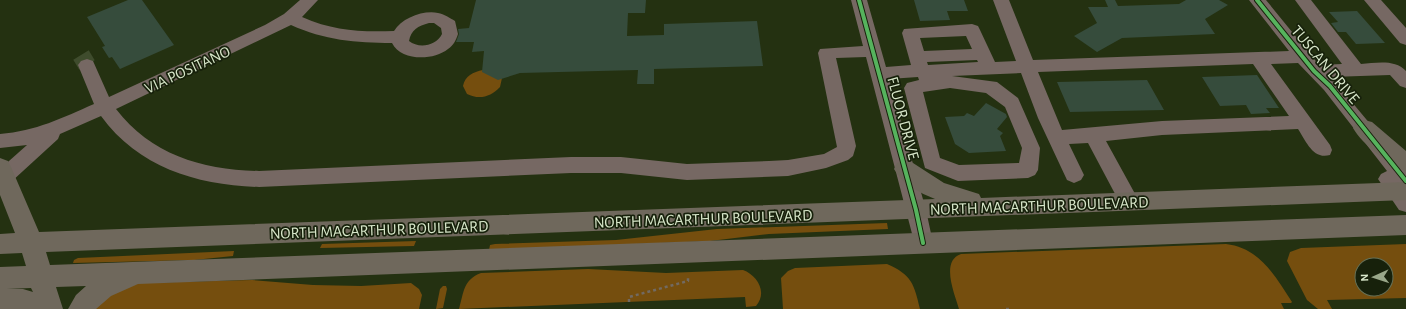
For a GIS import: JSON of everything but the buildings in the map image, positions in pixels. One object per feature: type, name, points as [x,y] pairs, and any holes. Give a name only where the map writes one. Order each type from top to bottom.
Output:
[{"type":"main road","points":[[1364,128],[1393,154],[1406,162]]},
{"type":"main road","points":[[905,169],[937,192],[953,198],[999,206]]},
{"type":"main road","points":[[1,176],[31,242],[42,276],[50,309]]},
{"type":"main road","name":"NORTH MACARTHUR BOULEVARD","points":[[0,244],[1404,192]]},
{"type":"main road","name":"NORTH MACARTHUR BOULEVARD","points":[[1,293],[42,276],[1406,225]]},
{"type":"main road","points":[[81,309],[84,303],[93,295],[110,284],[145,272]]},
{"type":"main road","points":[[1,293],[23,300],[40,309]]},
{"type":"street","name":"VIA POSITANO","points":[[58,128],[250,40],[290,18],[310,0]]},
{"type":"street","name":"FLUOR DRIVE","points":[[859,0],[916,210],[923,243]]},
{"type":"street","points":[[1001,0],[1055,136],[1074,175]]},
{"type":"street","name":"TUSCAN DRIVE","points":[[1257,0],[1308,64],[1330,86],[1364,128],[1404,192]]},
{"type":"street","points":[[1303,0],[1356,70]]},
{"type":"street","points":[[1372,0],[1406,40]]},
{"type":"street","points":[[290,18],[319,30],[336,34],[358,37],[400,37]]},
{"type":"street","points":[[923,70],[913,88],[932,163],[958,173],[1028,170],[1031,148],[1012,104],[991,87],[950,82],[923,70],[910,32],[972,30],[986,61]]},
{"type":"street","points":[[87,65],[105,107],[121,127],[141,146],[168,162],[189,169],[245,179],[571,165],[620,165],[687,172],[788,168],[826,161],[841,155],[846,151],[847,146],[826,50],[872,48]]},
{"type":"street","points":[[1258,58],[1323,150]]},
{"type":"street","points":[[879,73],[923,70],[986,61],[1027,66],[1258,58],[1356,70],[1400,65],[1406,82]]},
{"type":"street","name":"TUSCAN DRIVE","points":[[1308,64],[1320,88],[1404,192]]},
{"type":"street","points":[[1026,136],[1093,135],[1162,128],[1303,122]]},
{"type":"street","points":[[0,141],[23,139],[58,128]]},
{"type":"street","points":[[1,176],[58,128]]},
{"type":"street","points":[[1093,135],[1129,201]]},
{"type":"path","points":[[629,302],[629,297],[688,281],[688,276]]},
{"type":"path","points":[[1006,309],[1012,309]]},
{"type":"shaded area","points":[[483,70],[502,78],[500,87],[493,93],[485,96],[476,97],[467,94],[463,86],[468,77],[473,73]]},
{"type":"shaded area","points":[[887,223],[888,229],[769,234],[710,241],[489,250],[490,245],[495,244],[616,240],[717,229]]},
{"type":"shaded area","points":[[416,241],[414,246],[320,248],[322,244]]},
{"type":"shaded area","points":[[1226,244],[1248,251],[1257,257],[1273,273],[1292,302],[1281,303],[1284,309],[959,309],[952,287],[950,271],[951,264],[955,258],[961,254]]},
{"type":"shaded area","points":[[1406,244],[1406,298],[1327,300],[1332,309],[1318,309],[1307,300],[1287,261],[1290,252],[1301,248]]},
{"type":"shaded area","points":[[234,251],[233,256],[194,260],[73,263],[74,260],[78,258]]},
{"type":"shaded area","points":[[887,264],[902,272],[911,281],[920,309],[783,309],[781,278],[788,271],[795,268]]},
{"type":"shaded area","points":[[588,269],[666,273],[743,270],[748,272],[756,280],[761,290],[761,295],[756,306],[746,307],[745,297],[459,309],[467,283],[481,273]]},
{"type":"shaded area","points":[[252,280],[313,285],[361,286],[411,283],[419,289],[422,295],[419,309],[93,309],[111,292],[140,283]]},
{"type":"shaded area","points":[[443,286],[446,286],[447,289],[443,308],[436,309],[440,289]]},
{"type":"tunnel","points":[[81,55],[87,65]]},
{"type":"cycle path","points":[[859,0],[916,210],[923,243]]},
{"type":"cycle path","points":[[1257,0],[1314,71],[1330,86],[1406,181]]}]
